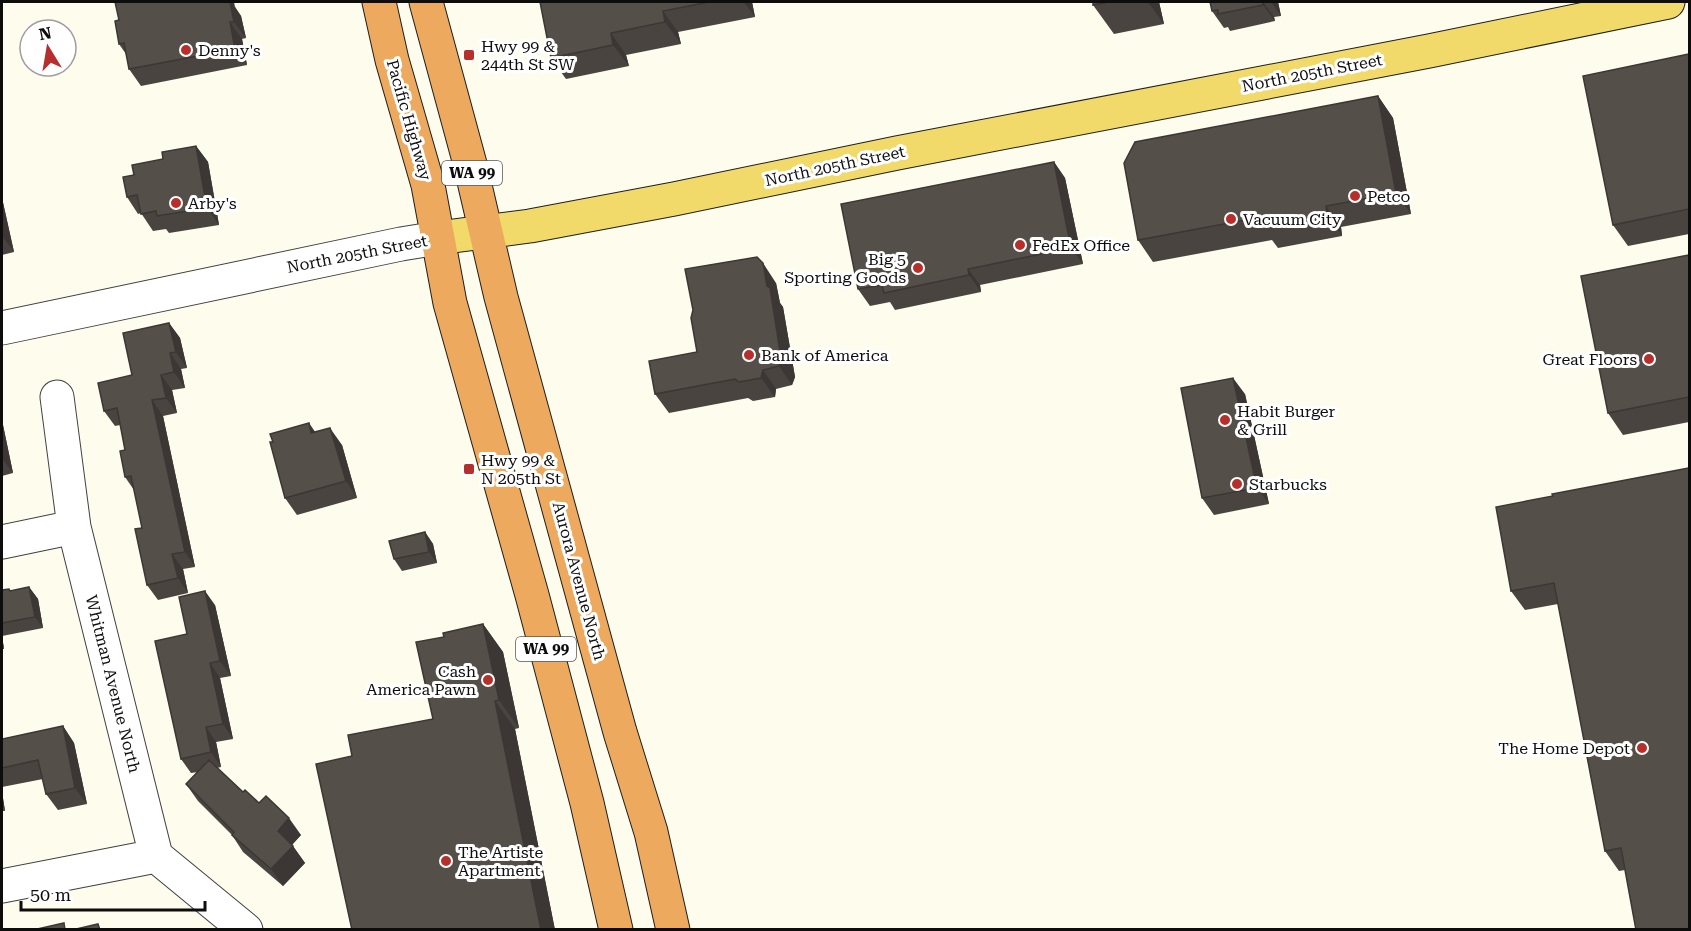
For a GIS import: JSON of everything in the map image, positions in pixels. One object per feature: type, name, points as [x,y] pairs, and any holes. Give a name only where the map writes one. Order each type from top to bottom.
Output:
[{"type":"highway","name":"Pacific Highway","points":[[379,2],[392,60],[428,185],[438,238]]},
{"type":"highway","name":"WA 99","points":[[426,2],[486,232]]},
{"type":"highway","name":"Aurora Avenue North","points":[[486,232],[501,297],[620,732],[651,832],[673,930]]},
{"type":"highway","name":"WA 99","points":[[438,238],[450,303],[532,595],[584,792],[616,930]]},
{"type":"main road","name":"North 205th Street","points":[[438,238],[530,226],[743,186],[897,153],[1429,51],[1668,2]]},
{"type":"street","name":"North 205th Street","points":[[2,328],[438,238]]},
{"type":"street","name":"Whitman Avenue North","points":[[57,397],[74,527],[156,856]]},
{"type":"street","points":[[2,542],[74,527]]},
{"type":"street","points":[[2,886],[156,856],[246,930]]},
{"type":"building","name":"Denny's","points":[[115,2],[230,2],[234,22],[230,22],[235,49],[129,69],[124,43],[119,44],[115,21],[119,20]]},
{"type":"building","points":[[540,2],[709,2],[663,11],[665,22],[611,33],[613,45],[551,58]]},
{"type":"building","points":[[1093,2],[1109,2],[1093,5]]},
{"type":"building","points":[[1210,2],[1263,2],[1263,5],[1218,14],[1218,10],[1212,11]]},
{"type":"building","points":[[1689,54],[1689,209],[1613,225],[1583,76]]},
{"type":"building","points":[[1378,96],[1396,193],[1326,206],[1327,214],[1263,226],[1261,217],[1138,240],[1124,163],[1135,142]]},
{"type":"building","points":[[196,146],[207,208],[157,216],[156,211],[141,214],[137,195],[127,197],[123,177],[134,175],[132,165],[163,159],[162,152]]},
{"type":"building","points":[[1054,162],[1071,248],[968,269],[969,275],[884,293],[882,285],[858,289],[841,204]]},
{"type":"building","name":"Great Floors","points":[[1689,255],[1689,397],[1608,413],[1581,276]]},
{"type":"building","name":"Bank of America","points":[[757,257],[763,263],[767,286],[770,288],[781,358],[779,366],[763,370],[761,378],[739,382],[735,379],[655,394],[649,361],[697,352],[691,318],[693,310],[685,269]]},
{"type":"building","points":[[169,323],[176,352],[170,353],[174,372],[161,375],[166,398],[152,400],[185,552],[172,554],[178,578],[147,585],[135,529],[142,528],[131,476],[125,477],[120,451],[125,450],[117,408],[104,411],[98,383],[132,375],[123,333]]},
{"type":"building","points":[[1233,378],[1257,488],[1202,498],[1181,388]]},
{"type":"building","points":[[309,423],[311,433],[330,428],[346,481],[285,498],[270,442],[273,442],[270,434]]},
{"type":"building","name":"The Home Depot","points":[[1689,468],[1689,930],[1636,930],[1621,848],[1605,851],[1554,583],[1511,591],[1496,507]]},
{"type":"building","points":[[425,532],[429,552],[394,559],[389,541]]},
{"type":"building","points":[[29,587],[35,617],[2,623],[2,590],[9,589],[10,591]]},
{"type":"building","points":[[205,591],[220,661],[210,663],[223,724],[206,727],[211,752],[181,759],[155,641],[187,634],[179,597]]},
{"type":"building","name":"The Artiste Apartment","points":[[483,624],[499,700],[495,701],[541,930],[352,930],[316,764],[352,756],[348,735],[433,719],[416,642],[444,637],[443,633]]},
{"type":"building","points":[[63,726],[75,788],[46,794],[38,760],[2,768],[2,739]]},
{"type":"building","points":[[209,760],[243,792],[245,790],[259,803],[266,796],[289,818],[278,831],[293,846],[271,869],[232,835],[234,832],[186,784]]},
{"type":"building","points":[[64,923],[65,930],[33,930]]},
{"type":"building","points":[[98,924],[100,930],[72,930]]},
{"type":"place","name":"Denny's","points":[[186,50]]},
{"type":"place","name":"Hwy 99 & 244th St SW","points":[[469,55]]},
{"type":"place","name":"Petco","points":[[1355,196]]},
{"type":"place","name":"Arby's","points":[[176,203]]},
{"type":"place","name":"Vacuum City","points":[[1231,219]]},
{"type":"place","name":"FedEx Office","points":[[1020,245]]},
{"type":"place","name":"Big 5 Sporting Goods","points":[[918,268]]},
{"type":"place","name":"Bank of America","points":[[749,355]]},
{"type":"place","name":"Great Floors","points":[[1649,359]]},
{"type":"place","name":"Habit Burger & Grill","points":[[1225,420]]},
{"type":"place","name":"Hwy 99 & N 205th St","points":[[469,469]]},
{"type":"place","name":"Starbucks","points":[[1237,484]]},
{"type":"place","name":"Cash America Pawn","points":[[488,680]]},
{"type":"place","name":"The Home Depot","points":[[1642,748]]},
{"type":"place","name":"The Artiste Apartment","points":[[446,861]]}]
